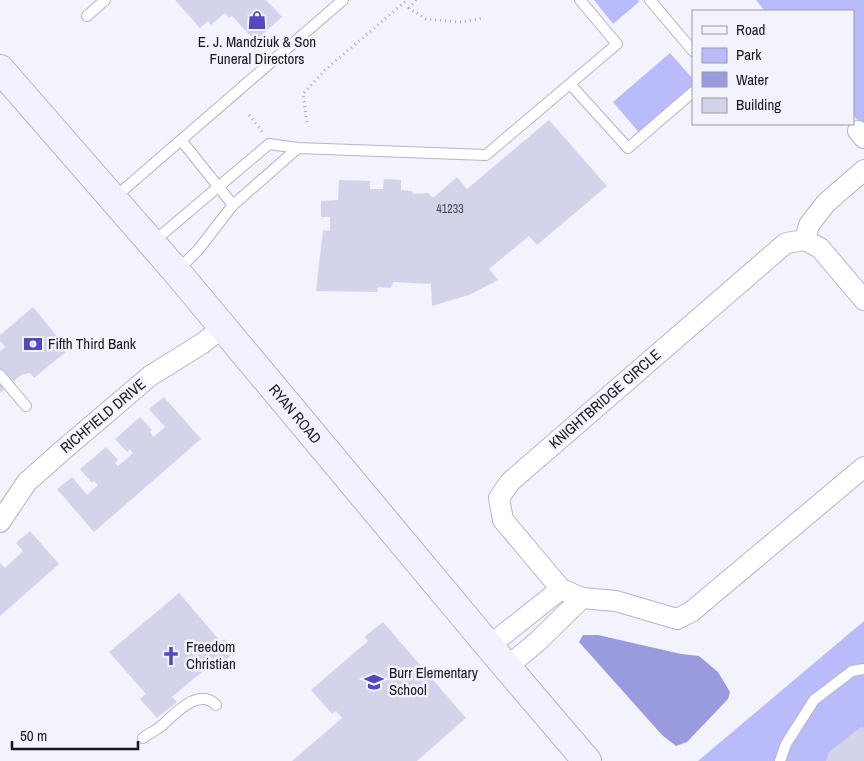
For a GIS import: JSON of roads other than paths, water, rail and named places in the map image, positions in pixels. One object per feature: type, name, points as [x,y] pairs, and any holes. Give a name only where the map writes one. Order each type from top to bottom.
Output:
[{"type":"main road","name":"RYAN ROAD","points":[[0,69],[176,271],[488,646],[587,761]]},
{"type":"street","points":[[864,170],[826,203],[808,225],[805,240],[820,248],[864,300]]},
{"type":"street","name":"KNIGHTBRIDGE CIRCLE","points":[[805,240],[786,243],[510,482],[499,498],[504,520],[561,589],[582,598],[616,601],[677,619],[691,612],[864,467]]},
{"type":"street","name":"RICHFIELD DRIVE","points":[[0,522],[28,482],[62,451],[150,376],[203,343],[223,327]]},
{"type":"street","points":[[488,646],[561,589]]},
{"type":"street","points":[[507,667],[538,641],[582,598]]},
{"type":"lane","points":[[87,16],[105,0]]},
{"type":"lane","points":[[113,198],[344,0]]},
{"type":"lane","points":[[152,243],[269,144],[298,148],[486,155],[617,44],[580,0]]},
{"type":"lane","points":[[650,0],[692,50]]},
{"type":"lane","points":[[570,84],[628,148],[692,93]]},
{"type":"lane","points":[[181,140],[233,205]]},
{"type":"lane","points":[[176,271],[198,250],[233,205],[298,148]]},
{"type":"lane","points":[[0,375],[26,406]]},
{"type":"lane","points":[[780,761],[786,744],[814,700],[852,671],[864,669]]},
{"type":"lane","points":[[143,738],[157,730],[192,700],[207,700],[216,705]]},
{"type":"water","points":[[583,635],[598,635],[681,654],[699,656],[718,672],[730,692],[728,699],[687,742],[676,746],[662,735],[579,642]]},
{"type":"place","name":"E. J. Mandziuk & Son Funeral Directors","points":[[257,20]]},
{"type":"place","name":"Fifth Third Bank","points":[[33,344]]},
{"type":"place","name":"Freedom Christian","points":[[171,656]]},
{"type":"place","name":"Burr Elementary School","points":[[374,682]]}]
